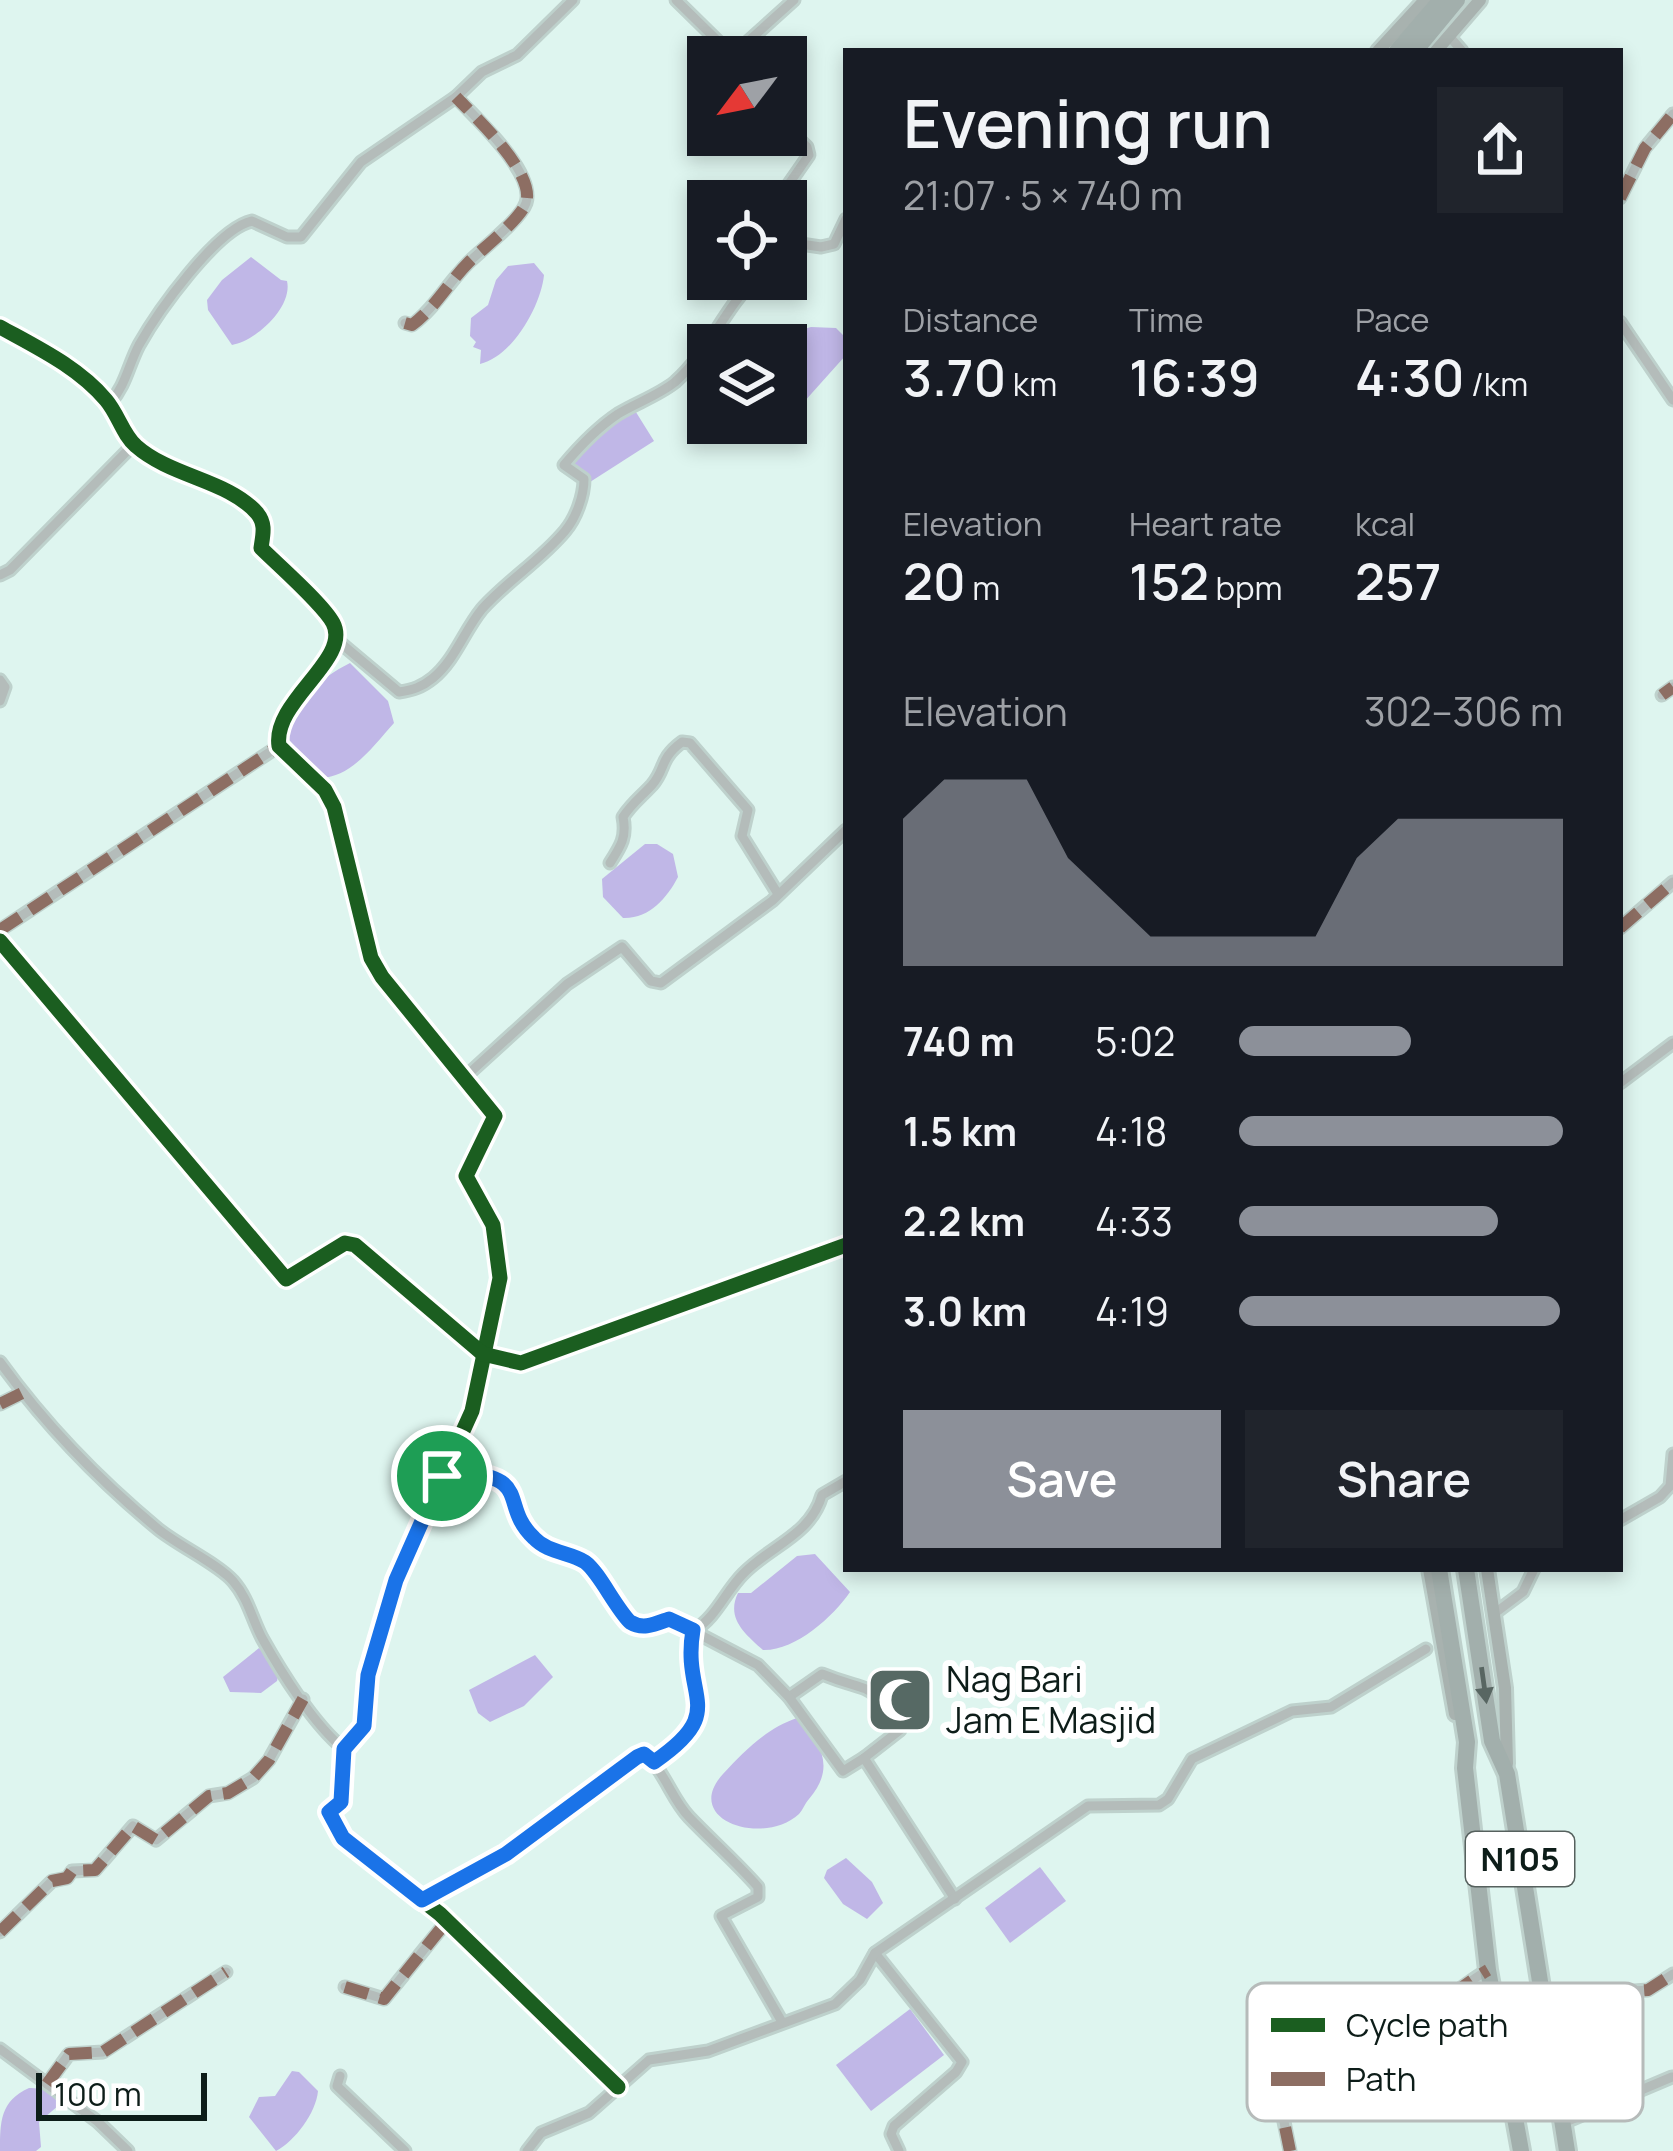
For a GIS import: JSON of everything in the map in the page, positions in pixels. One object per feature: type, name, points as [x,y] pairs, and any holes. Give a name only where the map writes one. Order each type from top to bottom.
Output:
[{"type":"highway","points":[[1417,48],[1457,0]]},
{"type":"highway","points":[[1399,48],[1427,1]]},
{"type":"highway","name":"N105","points":[[1440,1572],[1466,1730],[1465,1762],[1490,1983]]},
{"type":"highway","name":"N105","points":[[1466,1572],[1492,1741],[1507,1774],[1540,1983]]},
{"type":"highway","name":"N105","points":[[1515,2121],[1520,2151]]},
{"type":"highway","name":"N105","points":[[1564,2123],[1568,2151]]},
{"type":"main road","points":[[1439,48],[1480,0]]},
{"type":"main road","points":[[1381,48],[1427,1]]},
{"type":"main road","points":[[1430,1572],[1465,1762]]},
{"type":"main road","points":[[1488,1572],[1504,1688],[1507,1774]]},
{"type":"street","points":[[110,404],[124,387],[137,349],[153,323],[231,230],[252,221],[287,237],[301,237],[361,162],[455,97],[482,72],[517,56],[573,0]]},
{"type":"street","points":[[676,0],[711,36]]},
{"type":"street","points":[[754,36],[794,0]]},
{"type":"street","points":[[1449,36],[1459,48]]},
{"type":"street","points":[[405,323],[412,325],[420,319],[454,278],[516,218],[526,201],[526,188],[512,160],[455,97]]},
{"type":"street","points":[[1623,192],[1645,148],[1673,114]]},
{"type":"street","points":[[792,180],[809,155],[807,147]]},
{"type":"street","points":[[807,244],[834,244],[843,225]]},
{"type":"street","points":[[0,327],[83,376],[110,404],[133,445],[180,475],[204,480],[247,504],[261,517],[261,548],[333,622],[337,640],[399,692],[417,689],[448,664],[464,630],[506,582],[565,531],[575,515],[584,479],[564,465],[585,440],[674,382],[717,330],[734,300]]},
{"type":"street","points":[[1623,326],[1673,400]]},
{"type":"street","points":[[0,575],[133,445]]},
{"type":"street","points":[[337,640],[298,694],[279,730],[279,746],[325,790],[334,807],[371,958],[382,977],[495,1116],[466,1176],[493,1225],[500,1278],[472,1411],[396,1580],[368,1675],[364,1726],[344,1749],[341,1802],[329,1812],[343,1838],[447,1921],[618,2087]]},
{"type":"street","points":[[0,680],[4,687],[0,701]]},
{"type":"street","points":[[1662,695],[1673,687]]},
{"type":"street","points":[[610,863],[622,844],[623,818],[634,800],[656,782],[663,758],[682,742],[690,743],[748,810],[742,836],[778,895]]},
{"type":"street","points":[[0,930],[279,746]]},
{"type":"street","points":[[464,1078],[567,984],[622,947],[651,981],[661,983],[778,895],[843,833]]},
{"type":"street","points":[[1623,925],[1673,882]]},
{"type":"street","points":[[0,941],[286,1279],[345,1243],[355,1245],[483,1354],[521,1364],[843,1246]]},
{"type":"street","points":[[1623,1081],[1673,1043]]},
{"type":"street","points":[[0,1362],[22,1393],[135,1510],[183,1550],[231,1578],[274,1658],[330,1738],[344,1749]]},
{"type":"street","points":[[0,1404],[22,1393]]},
{"type":"street","points":[[1623,1518],[1670,1486],[1673,1454]]},
{"type":"street","points":[[442,1476],[497,1477],[506,1485],[532,1538],[586,1562],[630,1622],[651,1626],[669,1619],[758,1665],[789,1697],[843,1771],[899,1730],[876,1692],[858,1683],[822,1674],[789,1697]]},
{"type":"street","points":[[654,1762],[685,1741],[696,1725],[698,1693],[689,1654],[693,1630],[707,1621],[744,1573],[808,1524],[822,1495],[843,1482]]},
{"type":"street","points":[[1495,1613],[1523,1592],[1533,1572]]},
{"type":"street","points":[[527,2151],[541,2133],[589,2113],[649,2060],[707,2051],[835,2004],[860,1980],[875,1953],[1088,1806],[1159,1805],[1192,1759],[1292,1712],[1330,1707],[1426,1649]]},
{"type":"street","points":[[0,1931],[52,1881],[67,1878],[72,1871],[94,1870],[133,1826],[156,1840],[209,1796],[228,1793],[253,1778],[269,1760],[303,1699]]},
{"type":"street","points":[[422,1900],[506,1854],[644,1754],[689,1816],[758,1887],[758,1897],[721,1916],[782,2022]]},
{"type":"street","points":[[864,1758],[955,1899]]},
{"type":"street","points":[[345,1987],[383,1999],[447,1921]]},
{"type":"street","points":[[875,1953],[962,2062],[894,2126],[891,2134],[899,2151]]},
{"type":"street","points":[[1471,1983],[1488,1970]]},
{"type":"street","points":[[47,2084],[69,2054],[103,2052],[226,1972]]},
{"type":"street","points":[[1643,1990],[1673,1974]]},
{"type":"street","points":[[0,2049],[98,2122],[128,2151]]},
{"type":"street","points":[[340,2076],[338,2086],[405,2151]]},
{"type":"street","points":[[1643,2089],[1672,2077]]},
{"type":"street","points":[[1284,2121],[1290,2151]]},
{"type":"street","points":[[1564,2123],[1569,2121]]},
{"type":"shaded area","points":[[251,257],[287,281],[287,291],[271,321],[252,337],[232,345],[208,310],[207,300],[222,280]]},
{"type":"shaded area","points":[[534,263],[544,275],[531,315],[503,352],[480,364],[481,350],[473,347],[476,342],[470,336],[471,318],[488,305],[496,280],[508,266]]},
{"type":"shaded area","points":[[807,328],[836,328],[843,335],[843,358],[807,399]]},
{"type":"shaded area","points":[[634,409],[654,441],[590,482],[571,465],[572,460],[608,425]]},
{"type":"shaded area","points":[[350,663],[388,701],[394,723],[352,766],[321,778],[286,736],[289,724],[309,692]]},
{"type":"shaded area","points":[[645,844],[657,844],[673,854],[678,877],[656,906],[623,918],[603,897],[602,879]]},
{"type":"shaded area","points":[[815,1554],[850,1592],[812,1631],[788,1645],[763,1650],[736,1618],[738,1593],[751,1593],[797,1556]]},
{"type":"shaded area","points":[[259,1648],[279,1672],[277,1681],[261,1693],[230,1692],[223,1677]]},
{"type":"shaded area","points":[[535,1655],[553,1677],[524,1706],[490,1722],[478,1713],[469,1690]]},
{"type":"shaded area","points":[[797,1718],[814,1737],[823,1767],[817,1788],[800,1812],[784,1824],[766,1828],[732,1824],[719,1816],[712,1804],[713,1790],[723,1774],[766,1734]]},
{"type":"shaded area","points":[[846,1858],[872,1882],[883,1903],[867,1919],[843,1904],[824,1878],[827,1870]]},
{"type":"shaded area","points":[[1040,1867],[1066,1901],[1010,1943],[985,1908]]},
{"type":"shaded area","points":[[910,2009],[944,2055],[871,2111],[836,2065]]},
{"type":"shaded area","points":[[292,2071],[318,2091],[303,2126],[276,2151],[249,2117],[259,2097],[275,2096]]},
{"type":"shaded area","points":[[29,2088],[48,2091],[58,2106],[39,2122],[41,2147],[0,2151],[7,2106]]},
{"type":"marked path","points":[[405,323],[412,325],[427,311],[526,203],[527,191],[513,162],[456,97]]},
{"type":"marked path","points":[[1623,192],[1645,148],[1673,114]]},
{"type":"marked path","points":[[1662,695],[1673,687]]},
{"type":"marked path","points":[[0,930],[279,746]]},
{"type":"marked path","points":[[1623,925],[1673,882]]},
{"type":"marked path","points":[[0,1404],[22,1393]]},
{"type":"marked path","points":[[0,1932],[52,1881],[67,1878],[72,1871],[95,1870],[133,1826],[156,1840],[209,1796],[228,1793],[253,1778],[269,1760],[303,1699]]},
{"type":"marked path","points":[[345,1987],[384,1999],[447,1921]]},
{"type":"marked path","points":[[1469,1983],[1488,1970]]},
{"type":"marked path","points":[[47,2084],[69,2054],[103,2052],[226,1972]]},
{"type":"marked path","points":[[1643,1990],[1673,1974]]},
{"type":"marked path","points":[[1284,2121],[1290,2151]]},
{"type":"cycle path","points":[[0,327],[83,378],[106,400],[131,441],[150,456],[245,502],[262,521],[261,548],[333,623],[332,651],[287,713],[279,746],[325,790],[334,807],[371,958],[382,977],[495,1116],[466,1176],[493,1225],[500,1278],[472,1411],[396,1579],[368,1675],[364,1726],[344,1749],[341,1802],[329,1812],[343,1838],[440,1914],[618,2087]]},
{"type":"cycle path","points":[[0,941],[286,1279],[345,1243],[355,1245],[483,1354],[521,1363],[843,1246]]},
{"type":"place","name":"Nag Bari Jam E Masjid","points":[[900,1700]]},
{"type":"route","points":[[442,1476],[497,1477],[506,1485],[532,1538],[586,1562],[630,1622],[651,1626],[669,1619],[693,1630],[689,1654],[698,1693],[696,1725],[685,1741],[654,1762],[644,1754],[637,1757],[485,1868],[422,1900],[343,1838],[329,1812],[341,1802],[344,1749],[364,1726],[368,1675],[396,1580],[442,1476]]}]
